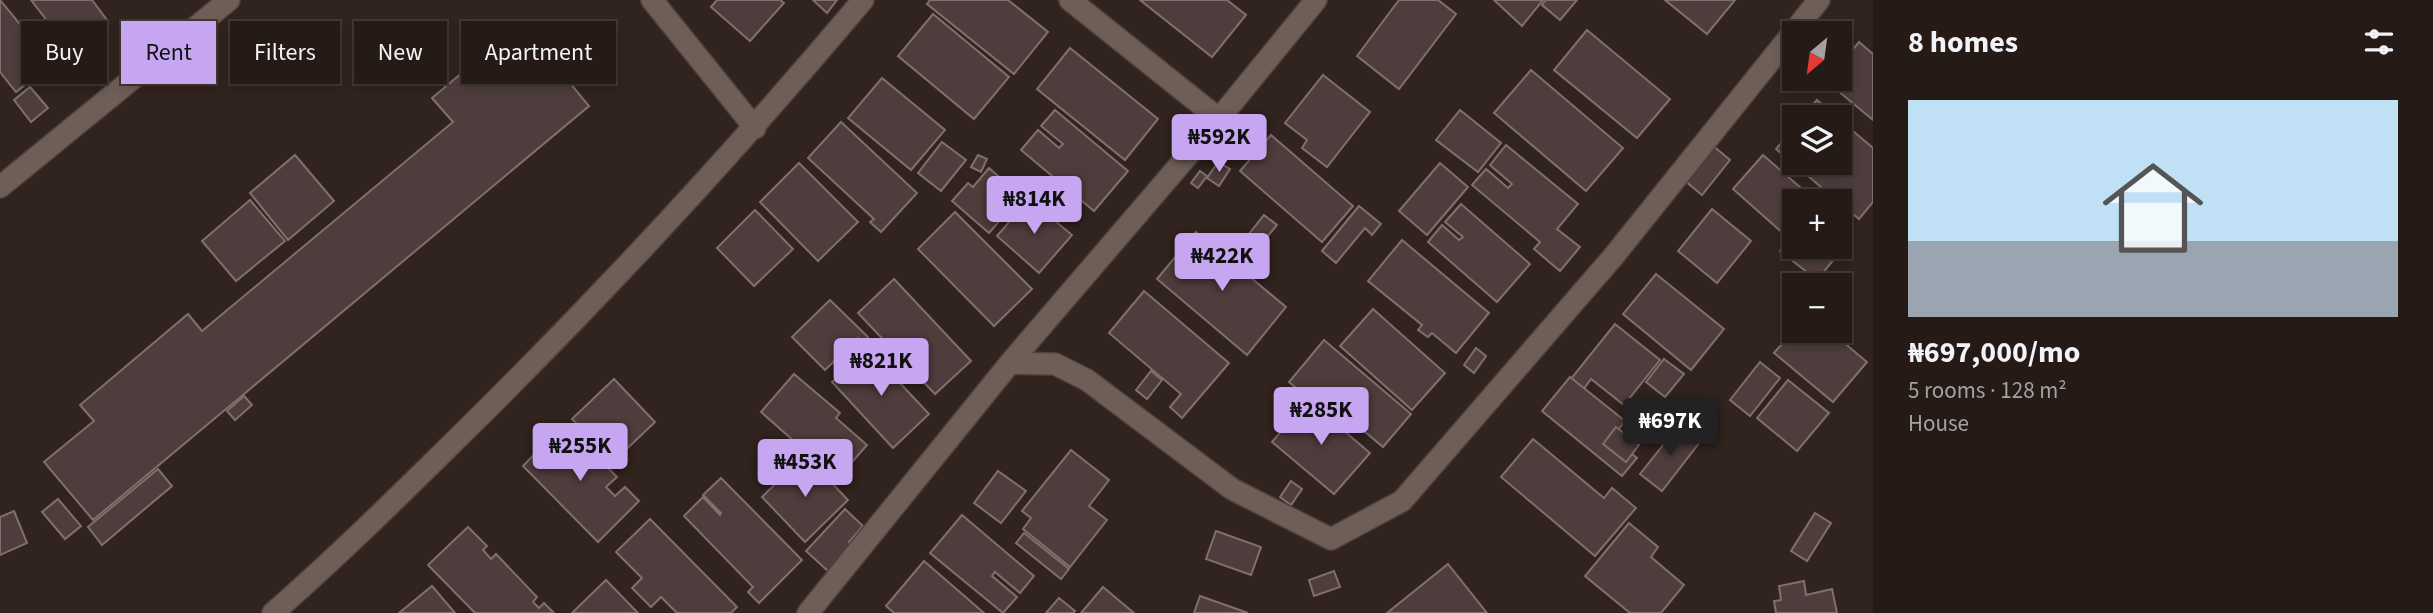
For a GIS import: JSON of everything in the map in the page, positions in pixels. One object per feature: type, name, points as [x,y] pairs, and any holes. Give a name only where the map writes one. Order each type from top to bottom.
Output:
[{"type":"street","points":[[0,187],[229,0]]},
{"type":"street","points":[[652,0],[755,128]]},
{"type":"street","points":[[273,613],[342,554],[555,341],[755,128],[863,0]]},
{"type":"street","points":[[1070,0],[1219,119]]},
{"type":"street","points":[[808,613],[1010,363],[1219,119],[1316,0]]},
{"type":"street","points":[[1010,363],[1055,364],[1087,380],[1232,489],[1331,539],[1402,501],[1612,257],[1819,0]]},
{"type":"building","points":[[0,0],[21,25],[21,84],[26,84],[16,92],[0,72]]},
{"type":"building","points":[[31,0],[92,0],[107,20],[106,21],[47,21]]},
{"type":"building","points":[[717,0],[780,0],[784,3],[750,41],[711,7]]},
{"type":"building","points":[[813,0],[837,0],[827,13]]},
{"type":"building","points":[[930,0],[1008,0],[1048,32],[1014,74],[927,4]]},
{"type":"building","points":[[1140,0],[1227,0],[1246,15],[1212,57]]},
{"type":"building","points":[[1399,0],[1438,0],[1456,14],[1399,89],[1357,56]]},
{"type":"building","points":[[1494,0],[1543,0],[1522,26]]},
{"type":"building","points":[[1546,0],[1577,0],[1560,20],[1542,5]]},
{"type":"building","points":[[1665,0],[1735,0],[1707,34]]},
{"type":"building","points":[[933,14],[1009,77],[974,119],[898,56]]},
{"type":"building","points":[[1587,30],[1670,99],[1637,138],[1554,70]]},
{"type":"building","points":[[1859,42],[1873,54],[1873,120],[1838,91],[1852,91],[1852,50]]},
{"type":"building","points":[[1070,48],[1158,119],[1125,160],[1037,89]]},
{"type":"building","points":[[1531,70],[1623,148],[1586,191],[1494,113]]},
{"type":"building","points":[[461,74],[461,84],[571,84],[589,106],[93,520],[44,462],[94,421],[80,405],[188,314],[202,331],[453,122],[432,98]]},
{"type":"building","points":[[1323,75],[1370,112],[1327,167],[1302,148],[1307,140],[1285,123]]},
{"type":"building","points":[[882,78],[945,130],[911,170],[848,118]]},
{"type":"building","points":[[30,87],[48,108],[31,122],[14,100]]},
{"type":"building","points":[[1055,110],[1128,171],[1094,211],[1021,150],[1038,130],[1059,148],[1063,144],[1041,126]]},
{"type":"building","points":[[1460,110],[1501,143],[1478,172],[1436,140]]},
{"type":"building","points":[[841,122],[917,193],[881,232],[870,222],[874,219],[808,158]]},
{"type":"building","points":[[1852,130],[1873,148],[1873,202],[1859,219],[1852,213],[1852,189],[1823,189],[1807,175],[1852,175]]},
{"type":"building","points":[[1271,135],[1353,206],[1322,242],[1240,171]]},
{"type":"building","points":[[942,142],[966,160],[941,191],[918,173]]},
{"type":"building","points":[[1782,142],[1782,154],[1776,149]]},
{"type":"building","points":[[1506,145],[1578,204],[1557,229],[1580,247],[1560,271],[1534,249],[1540,242],[1472,185],[1486,169],[1508,188],[1512,184],[1490,165]]},
{"type":"building","points":[[1712,145],[1730,160],[1702,195],[1684,180]]},
{"type":"building","points":[[295,155],[334,201],[288,240],[250,193]]},
{"type":"building","points":[[978,155],[987,159],[981,172],[971,167]]},
{"type":"building","points":[[1763,155],[1782,171],[1782,175],[1786,175],[1802,189],[1782,189],[1782,232],[1733,189]]},
{"type":"building","points":[[1218,162],[1230,169],[1219,186],[1207,178]]},
{"type":"building","points":[[799,163],[858,222],[818,261],[760,202]]},
{"type":"building","points":[[1440,163],[1468,187],[1427,235],[1399,211]]},
{"type":"building","points":[[989,168],[1021,196],[989,233],[952,201],[968,183],[973,187]]},
{"type":"building","points":[[1200,171],[1207,176],[1198,188],[1191,183]]},
{"type":"building","points":[[1029,199],[1072,235],[1039,273],[997,236]]},
{"type":"building","points":[[250,200],[285,241],[236,281],[202,241]]},
{"type":"building","points":[[1461,204],[1530,264],[1497,302],[1428,242],[1442,225],[1459,240],[1463,237],[1445,222]]},
{"type":"building","points":[[1359,206],[1381,224],[1372,235],[1365,228],[1336,263],[1322,251]]},
{"type":"building","points":[[1712,209],[1751,241],[1717,283],[1678,251]]},
{"type":"building","points":[[755,210],[793,249],[754,286],[717,248]]},
{"type":"building","points":[[955,212],[1032,289],[994,326],[918,249]]},
{"type":"building","points":[[1264,215],[1277,225],[1257,249],[1245,239]]},
{"type":"building","points":[[1196,232],[1286,307],[1247,355],[1157,279]]},
{"type":"building","points":[[1402,240],[1489,313],[1456,353],[1432,333],[1428,337],[1418,330],[1422,325],[1368,281]]},
{"type":"building","points":[[1790,259],[1834,259],[1823,273],[1808,273]]},
{"type":"building","points":[[1656,274],[1724,329],[1691,370],[1623,314]]},
{"type":"building","points":[[894,279],[971,361],[935,394],[858,313]]},
{"type":"building","points":[[1144,291],[1229,363],[1182,418],[1170,407],[1181,394],[1109,333]]},
{"type":"building","points":[[830,300],[868,337],[862,343],[858,338],[825,370],[792,337]]},
{"type":"building","points":[[1373,309],[1445,373],[1412,410],[1340,346]]},
{"type":"building","points":[[1615,324],[1660,360],[1624,405],[1591,379],[1583,390],[1570,380]]},
{"type":"building","points":[[1324,340],[1411,414],[1383,447],[1320,394],[1313,402],[1289,382]]},
{"type":"building","points":[[1783,343],[1844,343],[1867,362],[1833,402],[1774,353]]},
{"type":"building","points":[[1476,348],[1486,356],[1474,373],[1464,365]]},
{"type":"building","points":[[868,349],[929,414],[893,448],[832,382]]},
{"type":"building","points":[[1664,359],[1684,374],[1665,397],[1646,382]]},
{"type":"building","points":[[1760,362],[1780,378],[1750,416],[1730,400]]},
{"type":"building","points":[[1151,371],[1162,380],[1147,399],[1136,390]]},
{"type":"building","points":[[794,374],[840,413],[836,418],[867,445],[837,479],[761,412]]},
{"type":"building","points":[[1570,377],[1625,421],[1612,438],[1637,458],[1622,476],[1542,411]]},
{"type":"building","points":[[614,379],[655,422],[614,461],[572,419]]},
{"type":"building","points":[[1788,380],[1829,413],[1797,451],[1757,418]]},
{"type":"building","points":[[244,396],[252,405],[235,420],[227,411]]},
{"type":"building","points":[[1308,400],[1370,453],[1334,494],[1272,442]]},
{"type":"building","points":[[564,424],[617,477],[606,487],[615,496],[625,487],[639,501],[598,542],[523,466]]},
{"type":"building","points":[[1679,425],[1700,442],[1662,491],[1640,474]]},
{"type":"building","points":[[1616,427],[1639,445],[1626,462],[1603,444]]},
{"type":"building","points":[[1533,439],[1604,498],[1612,488],[1636,508],[1595,556],[1501,477]]},
{"type":"building","points":[[1071,450],[1109,480],[1089,506],[1107,520],[1070,567],[1023,529],[1031,518],[1022,511]]},
{"type":"building","points":[[805,455],[848,500],[805,542],[762,497]]},
{"type":"building","points":[[158,469],[172,486],[102,545],[88,527]]},
{"type":"building","points":[[998,471],[1026,491],[1001,523],[974,503]]},
{"type":"building","points":[[721,478],[802,560],[759,603],[748,592],[753,587],[684,516],[703,497],[720,515],[703,495]]},
{"type":"building","points":[[1291,481],[1302,489],[1291,505],[1280,497]]},
{"type":"building","points":[[58,499],[81,526],[65,539],[42,512]]},
{"type":"building","points":[[845,509],[863,526],[849,542],[853,546],[829,572],[806,551]]},
{"type":"building","points":[[14,511],[27,543],[0,555],[0,517]]},
{"type":"building","points":[[1815,513],[1831,523],[1807,561],[1791,551]]},
{"type":"building","points":[[962,515],[1034,576],[1020,593],[995,572],[992,576],[1017,597],[1003,613],[930,553]]},
{"type":"building","points":[[650,519],[737,607],[731,613],[677,613],[661,597],[651,607],[632,588],[642,578],[616,552]]},
{"type":"building","points":[[1629,523],[1658,547],[1651,557],[1684,585],[1661,613],[1630,613],[1585,576]]},
{"type":"building","points":[[468,527],[487,546],[483,550],[491,559],[496,554],[537,597],[533,602],[539,608],[544,603],[554,613],[475,613],[428,565]]},
{"type":"building","points":[[1216,531],[1261,547],[1251,575],[1206,559]]},
{"type":"building","points":[[1024,533],[1069,569],[1061,579],[1016,543]]},
{"type":"building","points":[[924,561],[984,613],[894,613],[886,606]]},
{"type":"building","points":[[1448,564],[1487,613],[1387,613]]},
{"type":"building","points":[[1334,571],[1340,587],[1314,596],[1309,580]]},
{"type":"building","points":[[606,580],[638,613],[572,613]]},
{"type":"building","points":[[1804,581],[1806,595],[1832,589],[1837,613],[1776,613],[1774,601],[1781,600],[1779,586]]},
{"type":"building","points":[[432,586],[455,613],[399,613]]},
{"type":"building","points":[[1103,587],[1134,613],[1081,613]]},
{"type":"building","points":[[1200,596],[1248,613],[1194,613]]},
{"type":"building","points":[[1059,598],[1075,611],[1046,613]]}]
